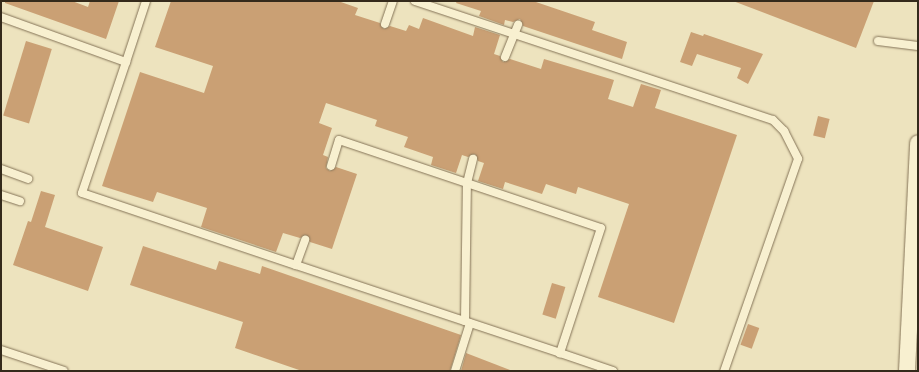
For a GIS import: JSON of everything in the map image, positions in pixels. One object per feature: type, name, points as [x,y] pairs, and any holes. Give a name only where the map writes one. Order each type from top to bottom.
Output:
[{"type":"street","points":[[907,371],[914,309],[918,143]]},
{"type":"lane","points":[[146,1],[82,193],[613,371]]},
{"type":"lane","points":[[385,24],[393,1]]},
{"type":"lane","points":[[415,1],[773,120],[784,130],[798,159],[724,371]]},
{"type":"lane","points":[[1,17],[126,62]]},
{"type":"lane","points":[[505,57],[518,24]]},
{"type":"lane","points":[[878,41],[918,46]]},
{"type":"lane","points":[[331,166],[339,140],[601,228],[560,353]]},
{"type":"lane","points":[[455,371],[468,322],[467,183],[472,160]]},
{"type":"lane","points":[[1,169],[28,179]]},
{"type":"lane","points":[[1,194],[20,201]]},
{"type":"lane","points":[[296,265],[305,240]]},
{"type":"lane","points":[[1,350],[64,371]]},
{"type":"building","points":[[5,1],[72,1],[88,7],[90,1],[119,1],[106,39],[5,3]]},
{"type":"building","points":[[171,1],[338,1],[358,8],[355,15],[380,23],[384,29],[390,26],[406,31],[409,25],[419,29],[423,18],[473,36],[475,27],[500,35],[494,54],[500,56],[503,62],[510,59],[541,69],[544,59],[614,80],[608,99],[633,107],[641,84],[661,90],[655,108],[737,135],[674,323],[598,297],[629,204],[578,187],[576,194],[546,184],[542,194],[505,182],[503,189],[478,181],[484,163],[478,161],[475,154],[468,157],[462,155],[456,173],[431,165],[433,157],[404,147],[408,137],[375,126],[377,120],[326,103],[319,123],[332,128],[323,155],[328,157],[326,168],[330,171],[336,167],[357,174],[332,249],[310,242],[306,235],[300,238],[283,233],[276,252],[201,227],[207,208],[157,192],[153,202],[102,186],[140,72],[204,93],[213,66],[155,47]]},
{"type":"building","points":[[457,1],[533,1],[595,22],[592,30],[627,42],[622,59],[523,26],[520,19],[513,22],[505,20],[504,25],[479,16],[481,11],[456,3]]},
{"type":"building","points":[[733,1],[874,1],[856,48]]},
{"type":"building","points":[[691,32],[703,36],[704,34],[763,54],[748,84],[737,78],[741,68],[697,54],[692,66],[680,62]]},
{"type":"building","points":[[26,41],[52,49],[29,123],[3,116]]},
{"type":"building","points":[[818,116],[830,119],[825,138],[813,135]]},
{"type":"building","points":[[41,191],[55,195],[45,227],[103,247],[88,291],[13,265],[28,221],[31,222]]},
{"type":"building","points":[[143,246],[216,270],[219,261],[260,274],[262,266],[461,335],[450,371],[302,371],[235,348],[243,322],[130,285]]},
{"type":"building","points":[[552,283],[565,287],[556,319],[542,315]]},
{"type":"building","points":[[748,324],[759,328],[752,349],[740,345]]},
{"type":"building","points":[[466,353],[510,370],[510,371],[461,371]]}]
